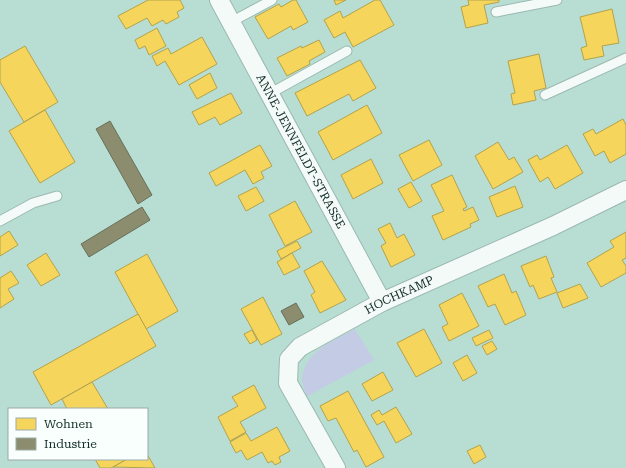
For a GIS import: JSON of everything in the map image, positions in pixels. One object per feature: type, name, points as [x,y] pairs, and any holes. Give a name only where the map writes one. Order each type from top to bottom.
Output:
[{"type":"street","name":"ANNE-JENNFELDT-STRASSE","points":[[219,0],[382,302]]},
{"type":"street","name":"HOCHKAMP","points":[[336,468],[288,383],[289,359],[300,347],[382,302],[553,226],[626,190]]},
{"type":"lane","points":[[231,22],[272,0]]},
{"type":"lane","points":[[496,12],[557,0]]},
{"type":"lane","points":[[270,94],[347,50]]},
{"type":"lane","points":[[545,95],[626,58]]},
{"type":"lane","points":[[0,221],[33,203],[57,196]]},
{"type":"shaded area","points":[[355,329],[374,360],[306,397],[302,378],[304,369],[309,360],[330,342]]},
{"type":"building: Wohnen","points":[[148,0],[180,0],[184,8],[177,12],[179,17],[166,24],[163,20],[152,26],[147,18],[126,29],[118,16]]},
{"type":"building: Wohnen","points":[[293,0],[296,0],[308,22],[293,30],[291,26],[268,39],[255,17],[279,4],[281,7]]},
{"type":"building: Wohnen","points":[[334,0],[346,0],[336,5]]},
{"type":"building: Wohnen","points":[[375,0],[380,0],[394,25],[353,47],[345,32],[334,38],[324,20],[340,11],[343,18]]},
{"type":"building: Wohnen","points":[[468,0],[499,0],[499,2],[484,5],[488,23],[466,28],[461,7],[469,5]]},
{"type":"building: Wohnen","points":[[612,9],[619,43],[602,46],[604,56],[584,60],[581,48],[587,46],[580,17]]},
{"type":"building: Wohnen","points":[[157,28],[166,46],[149,55],[145,46],[139,49],[135,40]]},
{"type":"building: Wohnen","points":[[202,37],[217,64],[179,85],[165,61],[157,66],[152,56],[168,48],[171,54]]},
{"type":"building: Wohnen","points":[[319,40],[325,52],[309,61],[310,64],[287,76],[277,58],[301,46],[302,48]]},
{"type":"building: Wohnen","points":[[25,46],[58,102],[24,122],[0,82],[0,60]]},
{"type":"building: Wohnen","points":[[539,54],[546,88],[534,91],[536,100],[513,105],[511,94],[515,93],[508,61]]},
{"type":"building: Wohnen","points":[[360,60],[376,88],[353,101],[349,94],[307,116],[295,93]]},
{"type":"building: Wohnen","points":[[210,73],[217,88],[197,99],[189,85]]},
{"type":"building: Wohnen","points":[[231,93],[242,113],[220,125],[215,117],[199,125],[192,112]]},
{"type":"building: Wohnen","points":[[367,105],[382,133],[333,160],[318,132]]},
{"type":"building: Wohnen","points":[[45,110],[75,162],[40,183],[9,131]]},
{"type":"building: Wohnen","points":[[623,119],[626,125],[626,154],[610,163],[604,151],[595,156],[583,134],[593,129],[596,134]]},
{"type":"building: Wohnen","points":[[429,140],[442,165],[413,181],[399,155]]},
{"type":"building: Wohnen","points":[[498,142],[509,160],[514,157],[523,172],[493,189],[475,156]]},
{"type":"building: Wohnen","points":[[260,145],[272,166],[261,172],[264,178],[253,184],[245,170],[216,186],[209,173]]},
{"type":"building: Wohnen","points":[[567,145],[583,173],[555,189],[548,177],[540,182],[528,160],[537,155],[540,160]]},
{"type":"building: Wohnen","points":[[371,159],[383,183],[353,199],[341,175]]},
{"type":"building: Wohnen","points":[[452,175],[467,207],[463,209],[464,211],[473,207],[479,220],[470,224],[471,227],[443,240],[432,216],[444,211],[431,185]]},
{"type":"building: Wohnen","points":[[411,182],[422,201],[409,208],[398,189]]},
{"type":"building: Wohnen","points":[[515,186],[523,207],[497,217],[489,197]]},
{"type":"building: Wohnen","points":[[256,187],[264,201],[246,211],[238,196]]},
{"type":"building: Wohnen","points":[[295,201],[312,232],[285,246],[269,215]]},
{"type":"building: Wohnen","points":[[390,223],[397,238],[404,234],[415,255],[391,267],[381,246],[386,243],[378,229]]},
{"type":"building: Wohnen","points":[[9,231],[18,245],[0,256],[0,237]]},
{"type":"building: Wohnen","points":[[626,232],[626,258],[622,260],[626,266],[626,273],[601,287],[587,263],[614,247],[610,241]]},
{"type":"building: Wohnen","points":[[297,241],[301,248],[281,259],[277,251]]},
{"type":"building: Wohnen","points":[[46,253],[60,275],[41,286],[27,265]]},
{"type":"building: Wohnen","points":[[292,253],[300,267],[284,275],[277,262]]},
{"type":"building: Wohnen","points":[[147,254],[178,311],[146,329],[115,272]]},
{"type":"building: Wohnen","points":[[546,256],[554,277],[551,278],[557,292],[539,299],[533,285],[530,287],[521,266]]},
{"type":"building: Wohnen","points":[[322,261],[346,300],[320,313],[311,295],[315,292],[304,271]]},
{"type":"building: Wohnen","points":[[11,271],[19,283],[8,289],[14,299],[0,308],[0,278]]},
{"type":"building: Wohnen","points":[[504,274],[512,293],[516,291],[526,315],[505,325],[495,304],[488,307],[478,286]]},
{"type":"building: Wohnen","points":[[580,284],[588,298],[563,308],[557,293]]},
{"type":"building: Wohnen","points":[[462,293],[479,326],[449,341],[442,327],[448,324],[439,305]]},
{"type":"building: Wohnen","points":[[263,297],[282,334],[261,345],[241,309]]},
{"type":"building: Wohnen","points":[[138,314],[156,346],[51,405],[33,372]]},
{"type":"building: Wohnen","points":[[424,329],[442,363],[416,377],[397,343]]},
{"type":"building: Wohnen","points":[[252,330],[257,340],[250,344],[244,334]]},
{"type":"building: Wohnen","points":[[489,330],[493,338],[476,346],[472,338]]},
{"type":"building: Wohnen","points":[[492,341],[497,349],[487,355],[482,346]]},
{"type":"building: Wohnen","points":[[467,355],[477,373],[463,381],[453,363]]},
{"type":"building: Wohnen","points":[[383,372],[393,390],[372,401],[362,384]]},
{"type":"building: Wohnen","points":[[92,382],[107,408],[66,408],[62,399]]},
{"type":"building: Wohnen","points":[[254,385],[266,408],[240,422],[246,432],[230,441],[218,417],[238,406],[232,397]]},
{"type":"building: Wohnen","points":[[348,391],[384,457],[366,467],[357,450],[354,452],[336,418],[328,421],[320,406]]},
{"type":"building: Wohnen","points":[[396,407],[412,434],[396,443],[384,421],[377,425],[371,415],[379,410],[382,415]]},
{"type":"building: Wohnen","points":[[277,427],[290,451],[279,457],[281,462],[275,465],[272,461],[268,463],[262,452],[247,460],[241,450],[236,453],[230,442],[246,433],[251,441]]},
{"type":"building: Wohnen","points":[[480,445],[486,457],[474,464],[467,451]]},
{"type":"building: Wohnen","points":[[148,456],[155,468],[113,467],[125,460],[148,460]]},
{"type":"building: Wohnen","points":[[96,460],[125,460],[111,468],[100,468]]},
{"type":"building: Industrie","points":[[110,121],[152,195],[138,204],[96,129]]},
{"type":"building: Industrie","points":[[142,207],[150,220],[89,257],[81,244]]},
{"type":"building: Industrie","points":[[296,303],[304,317],[289,325],[281,311]]}]
